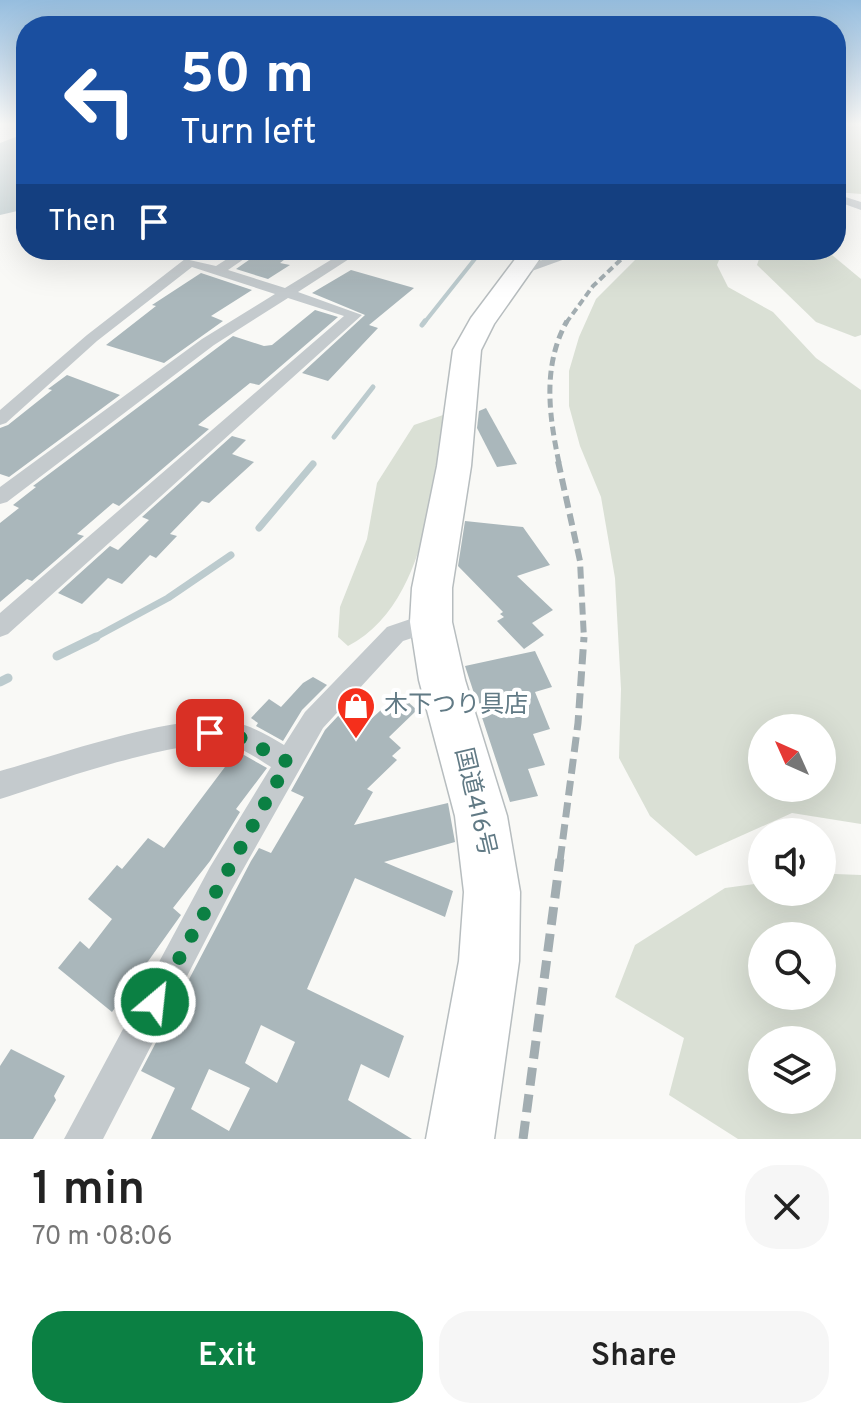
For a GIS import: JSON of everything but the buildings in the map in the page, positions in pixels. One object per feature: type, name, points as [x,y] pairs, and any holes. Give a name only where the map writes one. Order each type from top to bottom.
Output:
[{"type":"highway","name":"国道416号","points":[[460,1139],[489,961],[492,892],[481,816],[438,665],[431,622],[432,588],[456,451],[467,350],[472,336],[529,260]]},
{"type":"street","points":[[219,270],[234,260]]},
{"type":"street","points":[[3,492],[208,342],[340,260]]},
{"type":"street","points":[[0,419],[92,338],[190,262],[355,315],[0,627]]},
{"type":"street","points":[[83,1139],[221,878],[314,720],[395,634],[431,622]]},
{"type":"street","points":[[0,785],[162,741],[210,733],[233,734],[288,762]]},
{"type":"shaded area","points":[[0,176],[16,176],[16,211],[0,215]]},
{"type":"shaded area","points":[[846,176],[861,176],[861,194],[846,193]]},
{"type":"shaded area","points":[[635,260],[719,260],[717,265],[728,287],[773,312],[816,358],[861,390],[861,824],[792,813],[781,818],[748,818],[748,833],[696,856],[650,816],[619,758],[621,689],[615,578],[601,497],[580,446],[569,406],[569,371],[579,337],[596,299]]},
{"type":"shaded area","points":[[759,260],[838,260],[861,279],[861,335],[855,337],[816,322],[757,265]]},
{"type":"shaded area","points":[[446,414],[430,510],[409,575],[394,604],[374,628],[348,646],[338,637],[340,607],[367,539],[377,483],[414,425]]},
{"type":"shaded area","points":[[836,874],[861,875],[861,1139],[738,1139],[669,1095],[684,1038],[615,997],[635,945],[725,888],[748,885],[748,906],[836,906]]},
{"type":"waterway","points":[[424,323],[474,260]]},
{"type":"waterway","points":[[422,325],[425,321]]},
{"type":"waterway","points":[[334,437],[373,387]]},
{"type":"waterway","points":[[259,528],[313,464]]},
{"type":"waterway","points":[[93,638],[168,598],[231,555]]},
{"type":"waterway","points":[[57,656],[93,638]]},
{"type":"waterway","points":[[0,682],[8,678]]},
{"type":"railway","points":[[566,323],[593,286],[620,260]]},
{"type":"railway","points":[[559,463],[550,391],[554,355],[566,323]]},
{"type":"railway","points":[[558,461],[580,561],[584,638]]},
{"type":"railway","points":[[560,861],[578,723],[584,638]]},
{"type":"railway","points":[[523,1139],[560,859]]},
{"type":"place","name":"木下つり具店","points":[[356,740]]},
{"type":"route","points":[[155,1002],[288,762],[233,734],[210,733]]}]
